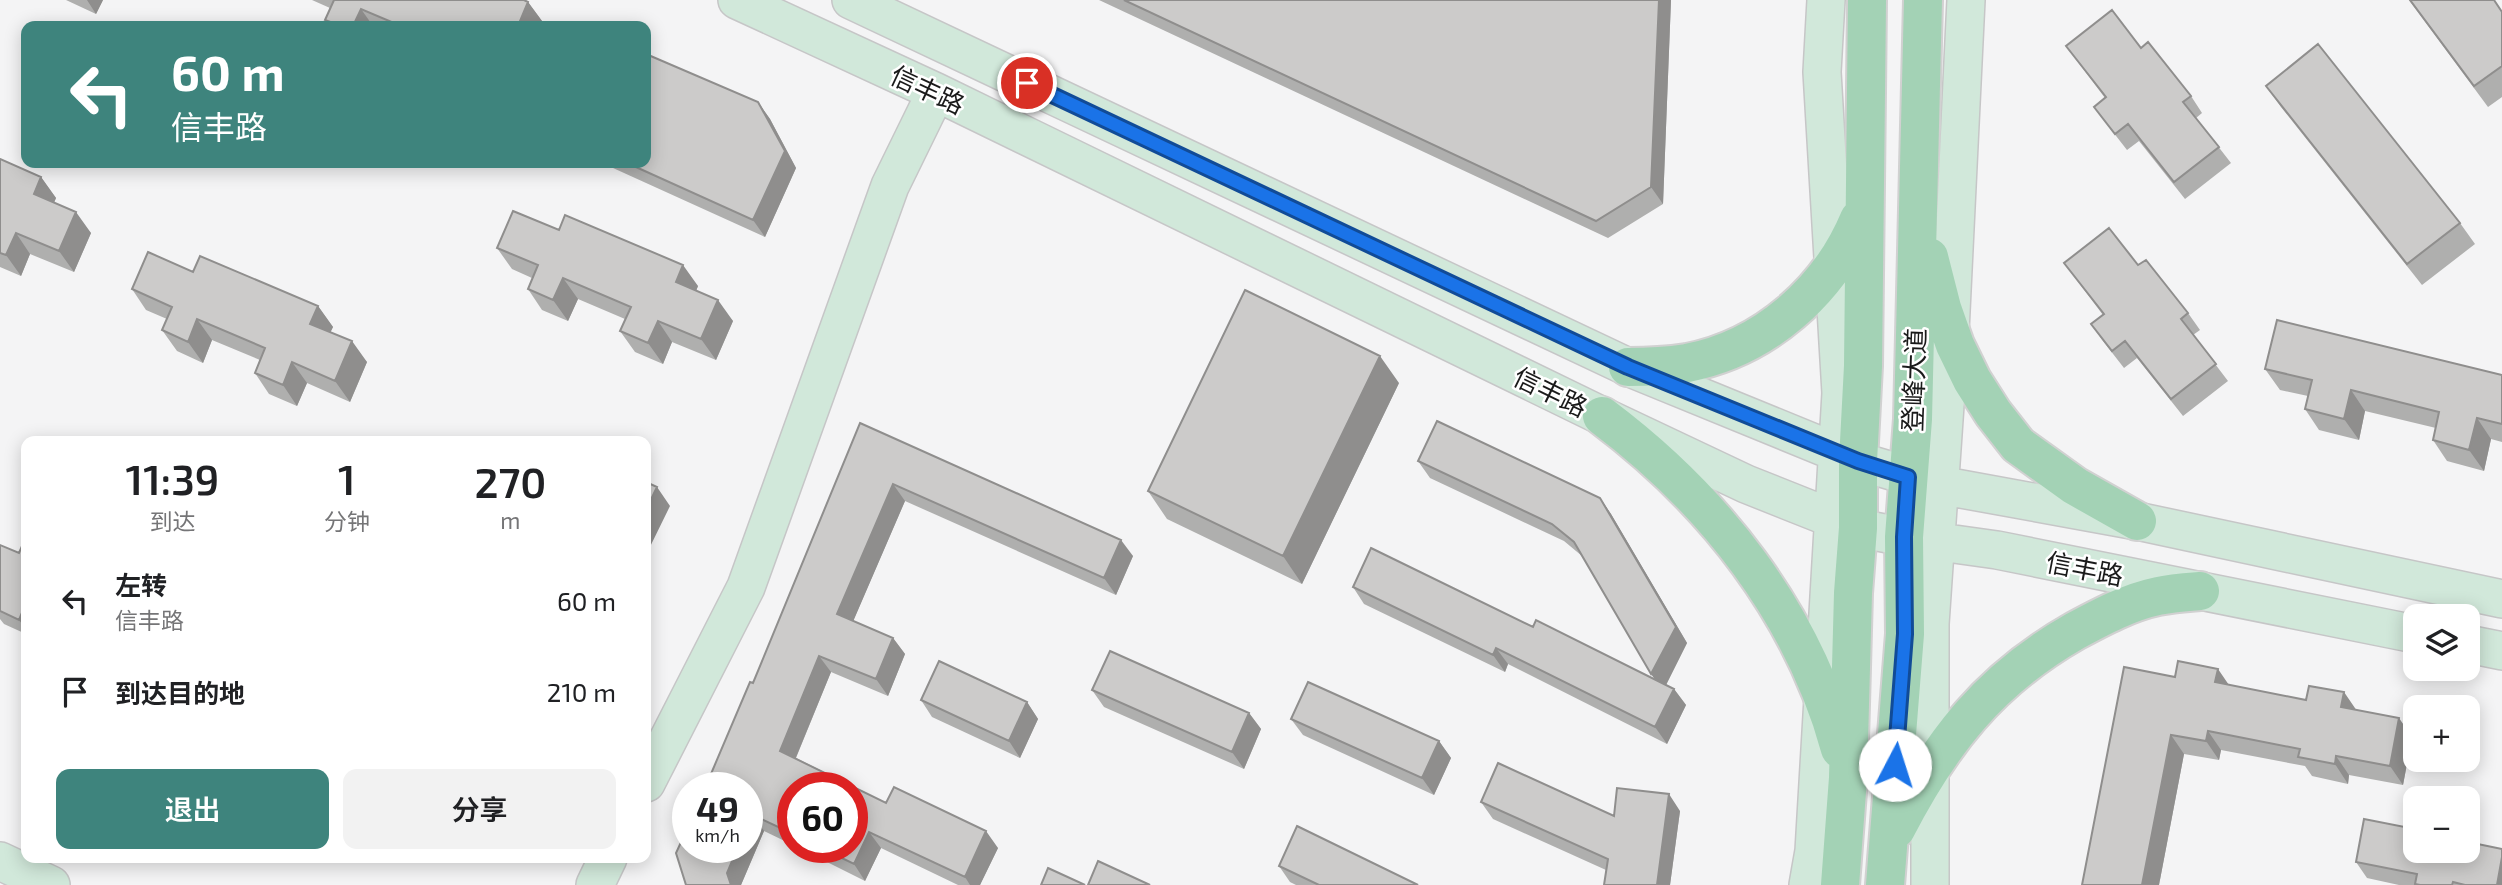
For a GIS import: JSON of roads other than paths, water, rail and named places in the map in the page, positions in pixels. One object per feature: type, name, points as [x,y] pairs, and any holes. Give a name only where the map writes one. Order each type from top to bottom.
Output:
[{"type":"main road","name":"信丰路","points":[[737,0],[936,92],[1602,416],[1746,484],[1846,524],[1919,539],[1997,550],[2403,632]]},
{"type":"main road","name":"信丰路","points":[[852,0],[1628,367],[1847,457],[1923,481],[2137,521],[2502,599]]},
{"type":"main road","points":[[1826,0],[1822,72],[1847,457]]},
{"type":"main road","name":"登峰大道","points":[[1840,885],[1848,778],[1853,593],[1846,524],[1847,457],[1863,366],[1867,0]]},
{"type":"main road","name":"登峰大道","points":[[1885,885],[1905,634],[1919,539],[1923,481],[1913,419],[1923,0]]},
{"type":"main road","points":[[1923,481],[1950,332],[1966,0]]},
{"type":"main road","points":[[651,773],[746,587],[890,186],[936,92]]},
{"type":"main road","points":[[1628,367],[1689,362],[1747,342],[1773,326],[1797,308],[1818,287],[1851,238],[1863,211]]},
{"type":"main road","points":[[1917,225],[1933,269],[1950,332],[1972,380],[1993,414],[2020,447],[2075,486],[2137,521]]},
{"type":"main road","points":[[1602,416],[1638,443],[1672,474],[1734,541],[1761,578],[1804,654],[1824,700],[1848,778]]},
{"type":"main road","points":[[1808,885],[1814,851],[1824,700],[1846,524]]},
{"type":"main road","points":[[1919,539],[1930,624],[1930,885]]},
{"type":"main road","points":[[1889,843],[1931,765],[1969,715],[2025,664],[2055,642],[2122,608],[2158,596],[2200,591]]},
{"type":"main road","points":[[2480,646],[2502,651]]},
{"type":"main road","points":[[0,861],[51,885]]},
{"type":"main road","points":[[594,885],[605,863]]}]
